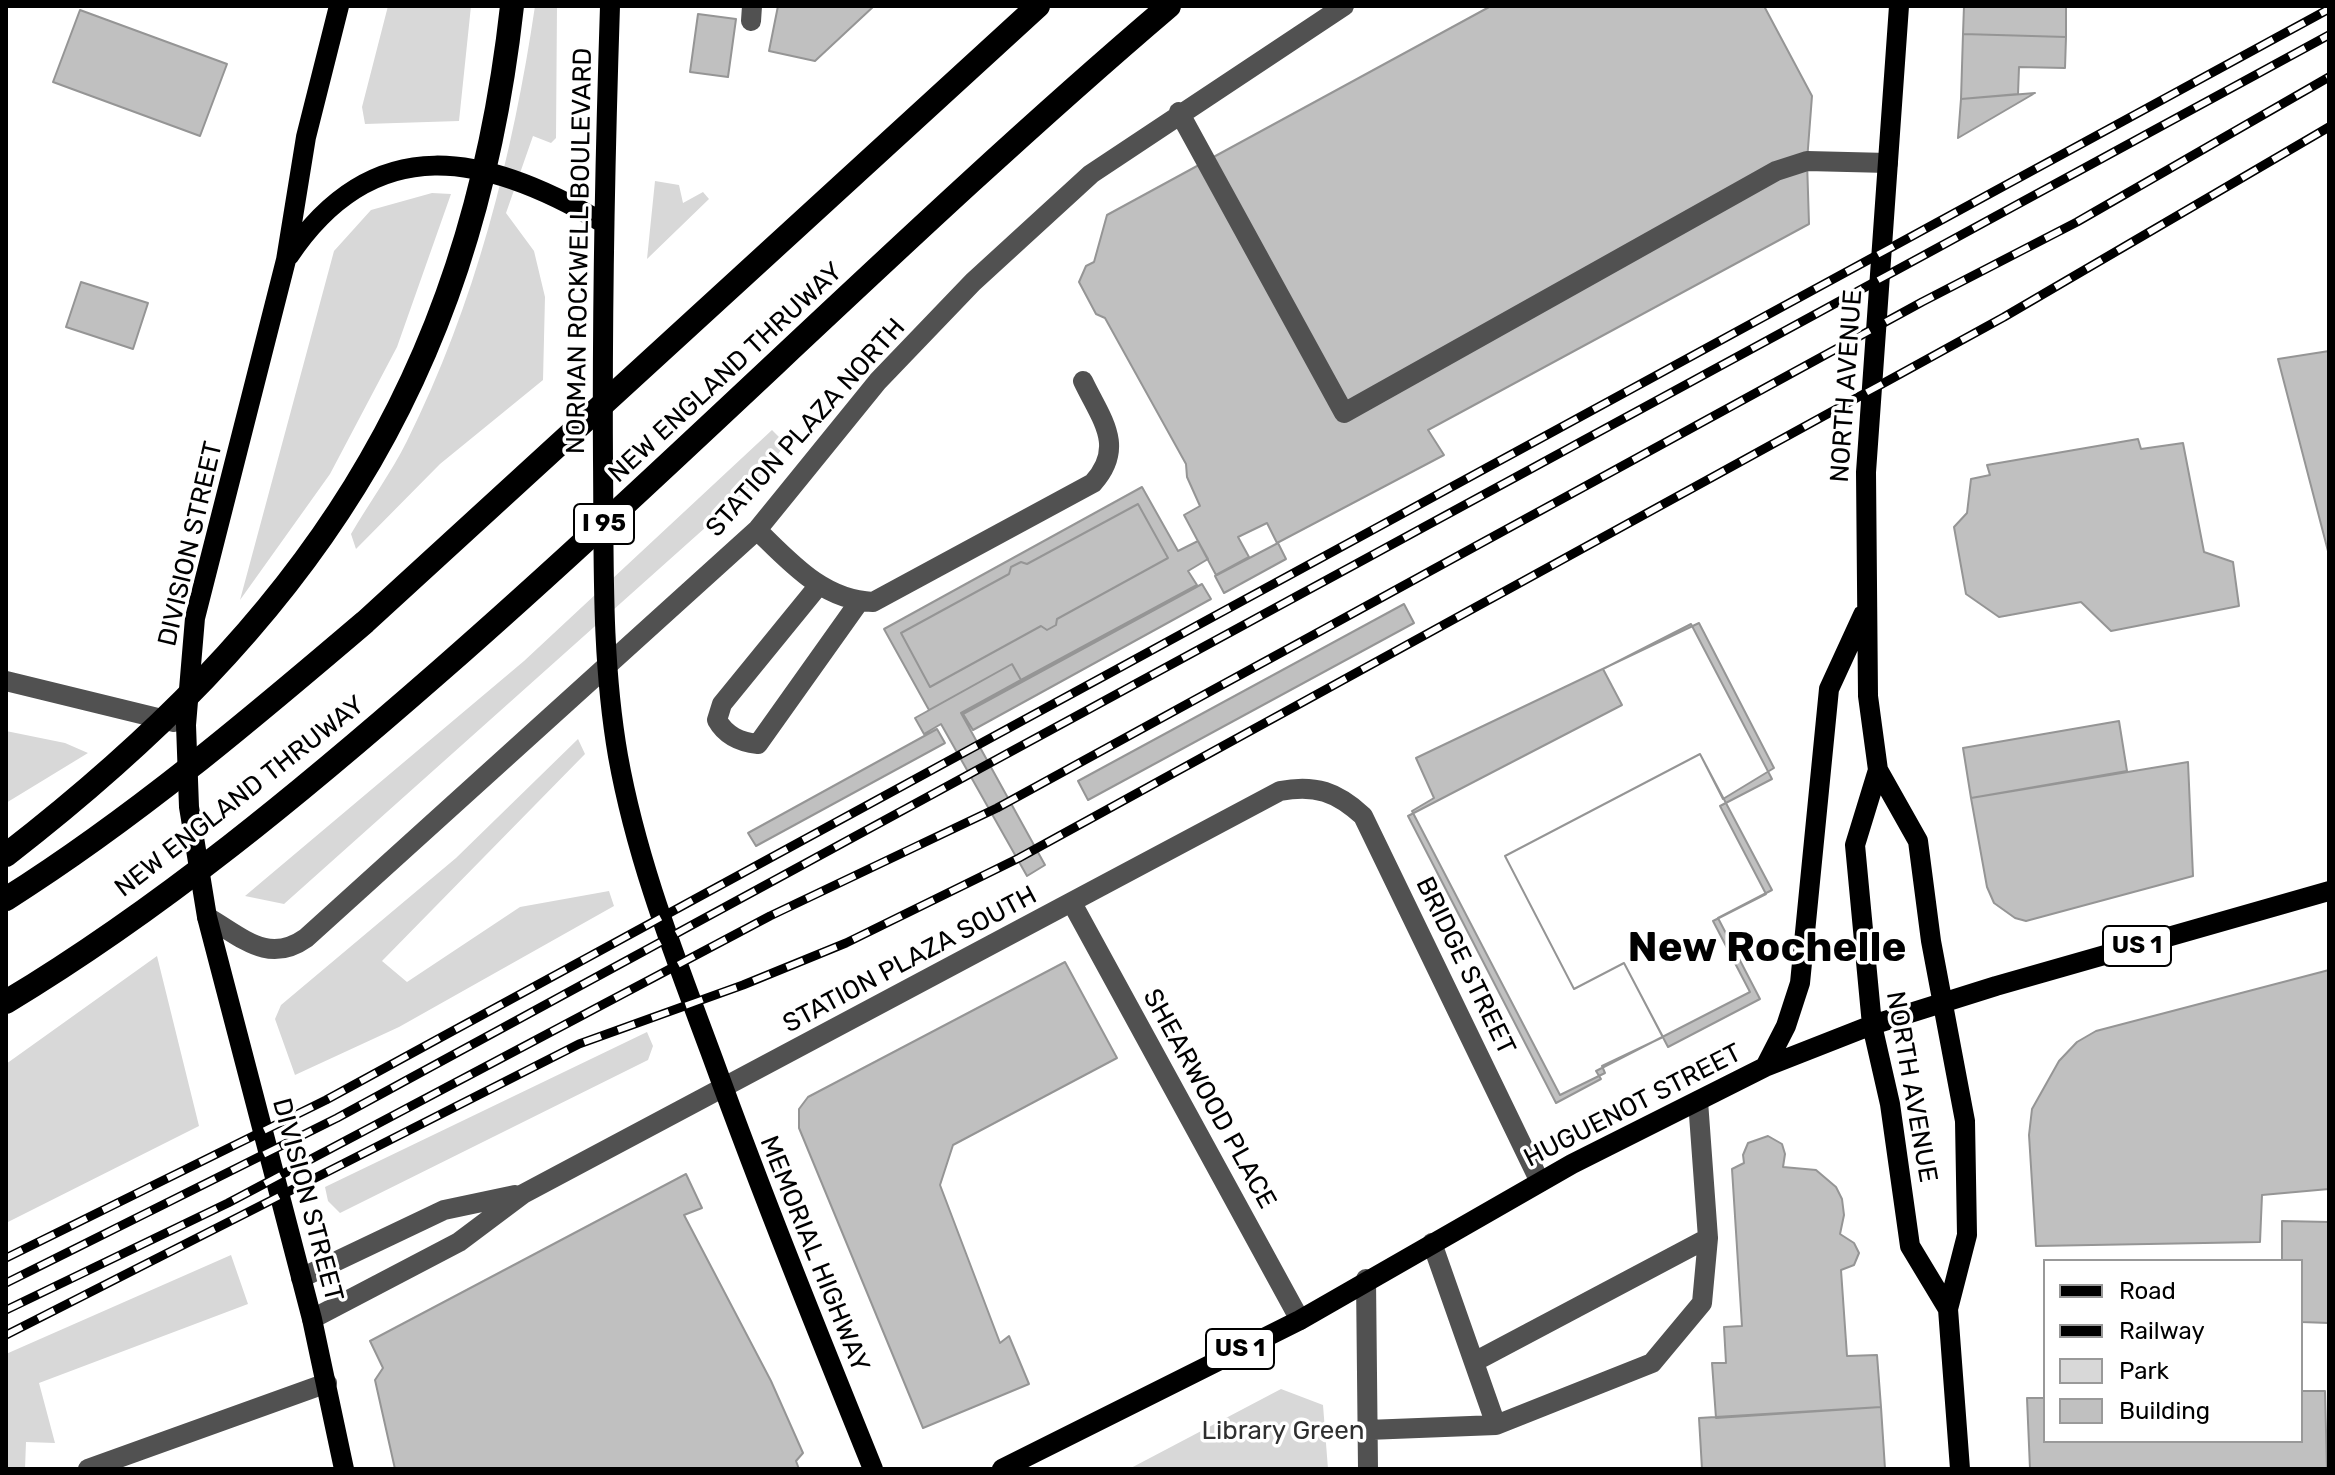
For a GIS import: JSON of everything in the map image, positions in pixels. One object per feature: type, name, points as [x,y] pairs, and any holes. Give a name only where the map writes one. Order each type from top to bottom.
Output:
[{"type":"highway","points":[[6,855],[139,744],[207,678],[280,596],[347,501],[403,399],[455,278],[485,175],[498,117],[512,6]]},
{"type":"highway","name":"NEW ENGLAND THRUWAY","points":[[6,899],[130,814],[252,719],[354,632],[1038,6]]},
{"type":"highway","name":"NEW ENGLAND THRUWAY","points":[[6,1002],[151,905],[268,816],[383,721],[509,610],[1169,6]]},
{"type":"main road","name":"DIVISION STREET","points":[[339,6],[306,137],[286,260],[201,592],[192,635],[186,725],[190,820],[207,917],[312,1319],[344,1469]]},
{"type":"main road","name":"NORMAN ROCKWELL BOULEVARD","points":[[610,6],[602,231],[604,612],[613,725],[633,827],[653,897],[712,1057]]},
{"type":"main road","name":"NORTH AVENUE","points":[[1899,6],[1866,472],[1868,696],[1878,770],[1918,841],[1931,941],[1965,1121],[1967,1235],[1948,1309],[1960,1469]]},
{"type":"main road","points":[[286,260],[322,213],[345,195],[372,180],[428,165],[476,167],[545,191],[602,231]]},
{"type":"main road","points":[[1765,1067],[1786,1026],[1800,983],[1829,689],[1865,611]]},
{"type":"main road","name":"NORTH AVENUE","points":[[1878,770],[1855,845],[1872,1025],[1890,1104],[1910,1246],[1948,1309]]},
{"type":"main road","name":"HUGUENOT STREET","points":[[1002,1469],[1300,1320],[1366,1279],[1540,1182],[1765,1067],[1872,1025],[1944,1002],[2329,891]]},
{"type":"main road","name":"MEMORIAL HIGHWAY","points":[[712,1057],[741,1143],[873,1469]]},
{"type":"street","name":"STATION PLAZA NORTH","points":[[207,917],[264,950],[290,949],[757,530],[878,381],[973,282],[1091,174],[1179,112],[1344,6]]},
{"type":"street","points":[[1179,112],[1344,413],[1776,171],[1807,161],[1888,163]]},
{"type":"street","points":[[757,530],[819,585],[849,602],[873,602],[1093,483],[1108,467],[1111,441],[1083,381]]},
{"type":"street","points":[[819,585],[722,704],[717,720],[738,740],[758,744],[859,602]]},
{"type":"street","points":[[6,681],[186,725]]},
{"type":"street","name":"STATION PLAZA SOUTH","points":[[312,1319],[459,1242],[523,1194],[1280,791],[1300,787],[1324,790]]},
{"type":"street","name":"BRIDGE STREET","points":[[1324,790],[1346,800],[1363,816],[1540,1182]]},
{"type":"street","name":"SHEARWOOD PLACE","points":[[1072,903],[1300,1320]]},
{"type":"street","points":[[1367,1430],[1496,1425],[1652,1363],[1702,1303],[1708,1238],[1698,1101]]},
{"type":"street","name":"STATION PLAZA SOUTH","points":[[301,1278],[444,1210],[523,1194]]},
{"type":"street","points":[[1474,1362],[1708,1238]]},
{"type":"street","points":[[1432,1243],[1496,1425]]},
{"type":"street","points":[[1366,1279],[1368,1469]]},
{"type":"street","points":[[88,1469],[327,1383]]},
{"type":"green space","points":[[388,6],[471,6],[459,121],[365,124],[362,107]]},
{"type":"green space","points":[[535,6],[557,6],[556,138],[551,143],[533,136],[506,213],[534,251],[545,297],[543,380],[440,464],[356,549],[351,534],[407,441],[453,337],[472,283],[503,173]]},
{"type":"green space","points":[[655,181],[679,185],[683,203],[703,192],[709,199],[647,259]]},
{"type":"green space","points":[[432,193],[451,194],[397,347],[330,474],[240,600],[334,251],[371,210]]},
{"type":"green space","points":[[772,430],[786,444],[753,485],[284,904],[245,896],[524,661]]},
{"type":"green space","points":[[6,731],[65,743],[88,753],[6,803]]},
{"type":"green space","points":[[578,739],[585,754],[382,961],[407,982],[520,907],[609,891],[614,906],[399,1027],[295,1075],[275,1019],[281,1005],[456,858]]},
{"type":"green space","points":[[157,956],[199,1126],[6,1223],[6,1064]]},
{"type":"green space","points":[[647,1032],[653,1046],[648,1060],[340,1213],[328,1201],[325,1187]]},
{"type":"green space","points":[[231,1255],[248,1304],[39,1383],[55,1443],[26,1442],[25,1469],[6,1469],[6,1354]]},
{"type":"green space","name":"Library Green","points":[[1281,1389],[1323,1405],[1328,1469],[1129,1469]]},
{"type":"building","points":[[778,6],[874,6],[815,61],[769,51]]},
{"type":"building","points":[[1491,6],[1764,6],[1812,96],[1807,161],[1809,224],[1428,430],[1444,455],[1277,543],[1267,523],[1238,537],[1249,557],[1216,575],[1184,515],[1200,506],[1187,477],[1186,464],[1105,318],[1096,314],[1079,282],[1086,266],[1094,262],[1107,215]]},
{"type":"building","points":[[1964,6],[2066,6],[2066,37],[1963,34]]},
{"type":"building","points":[[80,10],[227,64],[200,136],[53,82]]},
{"type":"building","points":[[698,14],[736,19],[728,77],[690,72]]},
{"type":"building","points":[[1963,34],[2066,37],[2065,68],[2019,67],[2018,94],[1961,99]]},
{"type":"building","points":[[2035,93],[1958,138],[1961,99]]},
{"type":"building","points":[[81,282],[148,303],[133,349],[66,327]]},
{"type":"building","points":[[2329,351],[2329,555],[2278,359]]},
{"type":"building","points":[[2138,439],[2141,449],[2183,443],[2204,552],[2233,562],[2239,606],[2111,631],[2081,602],[1999,617],[1966,594],[1954,527],[1967,513],[1971,479],[1990,475],[1987,465]]},
{"type":"building","points":[[1142,487],[1178,551],[1198,541],[1208,559],[1188,571],[1197,585],[1021,680],[1012,664],[929,710],[884,629]],"holes":[[[1138,504],[1168,558],[1057,619],[1056,625],[1047,630],[1041,626],[930,687],[901,633],[1009,574],[1011,567],[1021,562],[1027,564]]]},
{"type":"building","points":[[1138,504],[1168,558],[1057,619],[1056,625],[1047,630],[1041,626],[930,687],[901,633],[1009,574],[1011,567],[1021,562],[1027,564]]},
{"type":"building","points":[[1278,543],[1286,559],[1224,593],[1215,576]]},
{"type":"building","points":[[1202,584],[1211,599],[973,730],[963,714]]},
{"type":"building","points":[[1404,604],[1414,623],[1088,800],[1078,781]]},
{"type":"building","points":[[1699,623],[1774,768],[1723,799],[1700,754],[1505,856],[1574,989],[1624,963],[1663,1037],[1602,1066],[1605,1073],[1560,1095],[1412,811],[1434,798],[1416,758]]},
{"type":"building","points":[[1691,624],[1772,779],[1720,806],[1766,894],[1713,921],[1750,992],[1596,1071],[1601,1079],[1556,1103],[1408,816],[1622,705],[1603,669]]},
{"type":"building","points":[[1012,664],[1021,680],[961,713],[1045,865],[1027,876],[941,724],[924,734],[915,718]]},
{"type":"building","points":[[2119,721],[2127,771],[1971,798],[1963,748]]},
{"type":"building","points":[[937,729],[945,743],[756,846],[748,833]]},
{"type":"building","points":[[1700,754],[1772,890],[1718,918],[1760,999],[1668,1047],[1624,963],[1574,989],[1505,856]]},
{"type":"building","points":[[2188,762],[2193,876],[2026,921],[2015,918],[1994,903],[1987,887],[1971,798]]},
{"type":"building","points":[[1065,962],[1117,1058],[953,1145],[940,1185],[1000,1343],[1009,1336],[1029,1384],[923,1428],[799,1128],[799,1109],[808,1097]]},
{"type":"building","points":[[2329,970],[2329,1189],[2262,1195],[2260,1242],[2036,1246],[2029,1135],[2032,1109],[2059,1061],[2077,1042],[2096,1031]]},
{"type":"building","points":[[1768,1136],[1782,1144],[1785,1154],[1783,1167],[1816,1170],[1836,1187],[1842,1199],[1844,1215],[1840,1234],[1854,1243],[1859,1253],[1854,1265],[1841,1270],[1847,1356],[1877,1355],[1881,1407],[1716,1418],[1712,1363],[1726,1363],[1724,1327],[1742,1326],[1732,1169],[1744,1163],[1743,1155],[1748,1143]]},
{"type":"building","points":[[686,1174],[702,1208],[684,1215],[771,1381],[803,1453],[796,1461],[799,1469],[395,1469],[375,1380],[383,1368],[370,1341]]},
{"type":"building","points":[[2282,1221],[2329,1222],[2329,1323],[2303,1322],[2303,1259],[2282,1259]]},
{"type":"building","points":[[2303,1391],[2325,1391],[2327,1469],[2030,1469],[2027,1398],[2043,1398],[2043,1443],[2303,1443]]},
{"type":"building","points":[[1881,1407],[1885,1469],[1702,1469],[1699,1418]]},
{"type":"railway","points":[[6,1258],[326,1100],[2329,9]]},
{"type":"railway","points":[[6,1283],[337,1118],[2329,35]]},
{"type":"railway","points":[[6,1310],[228,1203],[770,916],[997,808],[1922,302],[2077,222],[2329,77]]},
{"type":"railway","points":[[6,1335],[579,1044],[743,985],[846,943],[1019,858],[2004,317],[2329,127]]},
{"type":"district","name":"New Rochelle","points":[[1767,949]]}]
